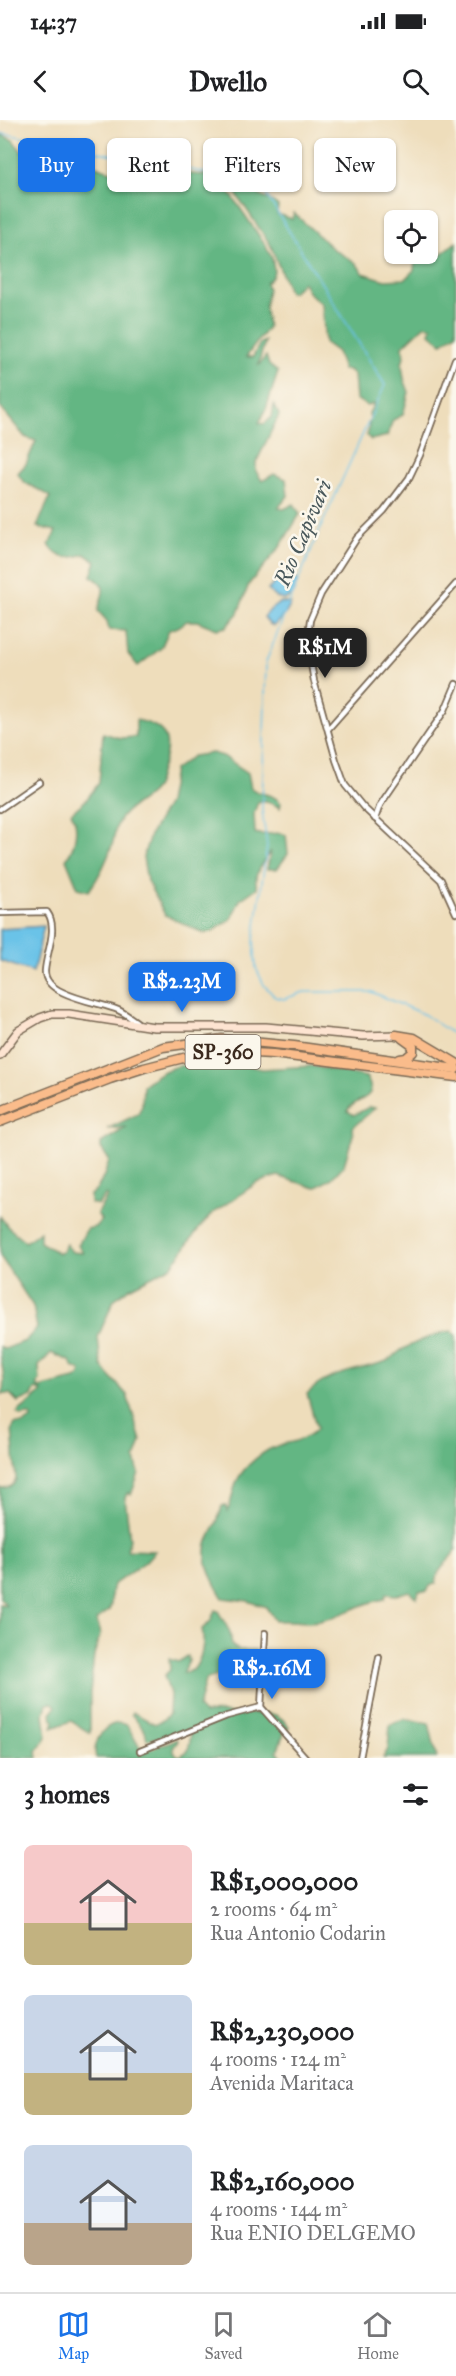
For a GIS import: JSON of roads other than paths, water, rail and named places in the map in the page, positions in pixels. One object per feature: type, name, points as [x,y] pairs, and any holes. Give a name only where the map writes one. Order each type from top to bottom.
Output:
[{"type":"highway","points":[[396,1035],[413,1046],[413,1052],[406,1058],[396,1060]]},
{"type":"highway","points":[[396,1035],[414,1038],[456,1063]]},
{"type":"highway","name":"SP-360","points":[[0,1111],[163,1047],[222,1039],[294,1046],[456,1069]]},
{"type":"highway","name":"SP-360","points":[[0,1122],[110,1079],[211,1051],[283,1055],[456,1077]]},
{"type":"street","points":[[455,359],[420,455],[409,478],[384,511],[357,538],[321,594],[310,620],[307,641],[314,681],[345,785],[353,797],[375,819],[441,880],[456,913]]},
{"type":"street","points":[[328,729],[456,584]]},
{"type":"street","points":[[375,819],[380,805],[446,710],[456,684]]},
{"type":"street","points":[[0,809],[39,782]]},
{"type":"street","points":[[0,913],[47,912],[53,922],[45,972],[50,984],[70,995],[119,1011],[140,1024]]},
{"type":"street","points":[[0,1055],[3,1045],[18,1031],[52,1014],[69,1014],[154,1027],[266,1027],[363,1036],[396,1035]]},
{"type":"street","points":[[265,1633],[261,1707],[306,1758]]},
{"type":"street","points":[[360,1758],[379,1657]]},
{"type":"street","points":[[140,1751],[227,1716],[261,1707]]},
{"type":"water","points":[[281,576],[298,580],[292,596],[284,600],[277,598],[268,590]]},
{"type":"water","points":[[281,602],[291,604],[274,626],[269,624],[264,617]]},
{"type":"water","points":[[44,926],[33,972],[0,961],[0,929]]},
{"type":"waterway","name":"Rio Capivari","points":[[0,133],[259,183],[385,385],[289,603]]},
{"type":"waterway","name":"Rio Capivari","points":[[285,613],[266,662],[262,810],[267,846],[254,940],[256,968],[264,985],[275,997],[284,999],[304,992],[372,992],[425,1015],[456,1036]]}]
